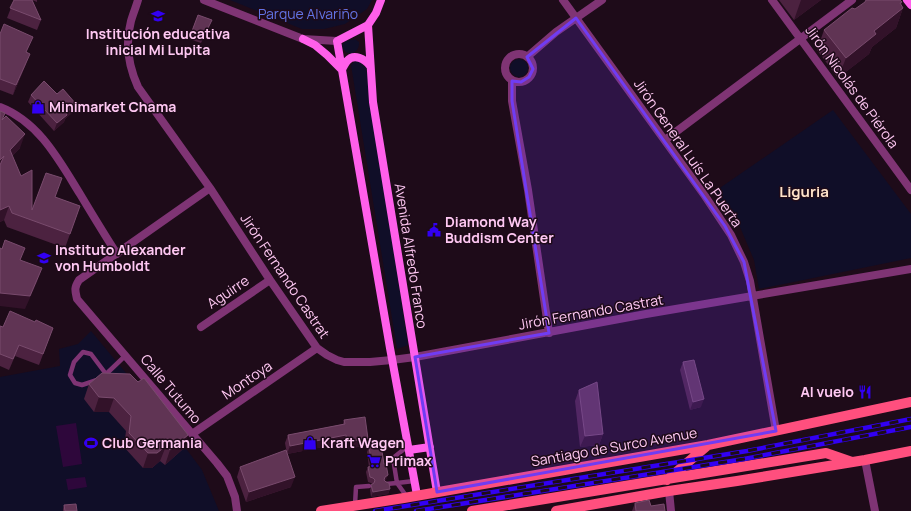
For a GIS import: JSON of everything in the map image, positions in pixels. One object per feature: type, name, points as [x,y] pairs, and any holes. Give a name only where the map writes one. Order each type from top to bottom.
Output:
[{"type":"main road","name":"Santiago de Surco Avenue","points":[[321,511],[708,445],[911,402]]},
{"type":"main road","points":[[668,491],[668,480],[708,445]]},
{"type":"main road","points":[[556,511],[668,491],[865,460],[911,451]]},
{"type":"main road","points":[[472,511],[826,453],[852,462]]},
{"type":"street","name":"Jirón Fernando Castrat","points":[[138,0],[131,22],[128,41],[129,57],[134,78],[138,87],[210,188],[270,280],[317,348],[337,360],[344,362],[370,362],[415,357],[646,314],[911,269]]},
{"type":"street","points":[[204,0],[303,38],[315,45],[342,70]]},
{"type":"street","points":[[303,38],[337,41],[368,25],[376,13],[381,0]]},
{"type":"street","name":"Jirón General Luís La Puerta","points":[[563,0],[665,140],[731,235],[744,262],[750,281],[776,431]]},
{"type":"street","points":[[527,57],[556,32],[602,0]]},
{"type":"street","name":"Jirón Nicolás de Piérola","points":[[772,0],[911,190]]},
{"type":"street","points":[[665,140],[852,0]]},
{"type":"street","points":[[907,0],[911,5]]},
{"type":"street","name":"Avenida Alfredo Franco","points":[[368,25],[373,102],[437,492]]},
{"type":"street","points":[[337,41],[417,495]]},
{"type":"street","points":[[518,54],[523,54],[527,57],[532,64],[533,69],[532,74],[526,81],[516,82],[508,78],[504,70],[506,61],[510,57],[518,54]]},
{"type":"street","points":[[342,70],[346,62],[354,57],[363,59],[370,66]]},
{"type":"street","points":[[512,81],[512,101],[528,190],[549,333]]},
{"type":"street","points":[[0,107],[20,118],[42,137],[56,155],[116,254],[210,188]]},
{"type":"street","name":"Calle Tutumo","points":[[116,254],[79,280],[74,290],[77,299],[227,476],[235,497],[237,511]]},
{"type":"street","name":"Aguirre","points":[[201,327],[270,280]]},
{"type":"street","name":"Montoya","points":[[192,434],[317,348]]},
{"type":"street","points":[[408,448],[430,446]]},
{"type":"street","points":[[865,460],[875,511]]},
{"type":"street","points":[[668,491],[672,511]]},
{"type":"lane","points":[[106,374],[91,354],[83,352],[74,362],[70,375],[75,383],[82,385],[94,382],[102,378],[125,356]]},
{"type":"lane","points":[[407,497],[397,482],[393,458],[408,448]]},
{"type":"lane","points":[[386,484],[414,481]]},
{"type":"lane","points":[[355,505],[356,487],[369,486]]},
{"type":"highlighted area","points":[[576,18],[725,226],[744,262],[776,431],[437,492],[415,357],[549,333],[512,101],[512,81],[521,82],[529,77],[533,69],[527,57]]},
{"type":"green space","name":"Parque Alvariño","points":[[230,0],[372,0],[367,9],[345,24],[324,29],[302,29]]},
{"type":"green space","points":[[355,39],[359,42],[357,50],[352,53],[346,52],[342,45],[346,41]]},
{"type":"green space","points":[[519,59],[525,62],[528,68],[525,74],[519,77],[513,74],[510,68],[513,62]]},
{"type":"green space","points":[[355,61],[360,62],[366,68],[408,345],[397,349],[351,65]]},
{"type":"green space","points":[[833,110],[911,214],[911,258],[759,289],[754,260],[740,227],[714,192]]},
{"type":"green space","name":"Club Germania","points":[[91,331],[161,415],[202,470],[219,511],[0,511],[0,377],[60,366],[59,349],[78,344]]},
{"type":"shaded area","points":[[76,423],[82,464],[63,467],[56,426]]},
{"type":"shaded area","points":[[85,477],[87,487],[68,490],[66,479]]},
{"type":"building","points":[[14,0],[32,0],[41,20],[10,8]]},
{"type":"building","points":[[866,0],[900,0],[903,8],[874,31],[876,34],[846,58],[824,30],[852,8],[855,9]]},
{"type":"building","points":[[198,15],[212,20],[204,36],[192,31]]},
{"type":"building","points":[[4,24],[33,37],[26,52],[30,54],[16,85],[0,79],[0,34]]},
{"type":"building","points":[[44,81],[57,94],[63,89],[76,104],[66,113],[67,115],[57,123],[31,95]]},
{"type":"building","points":[[0,111],[5,113],[2,120],[6,116],[25,134],[10,150],[21,176],[32,170],[32,210],[46,173],[62,178],[55,197],[80,206],[70,234],[12,213],[9,206],[0,210],[0,165],[4,156],[0,160]]},
{"type":"building","points":[[5,240],[25,248],[20,260],[42,268],[30,296],[0,293],[0,248],[2,249]]},
{"type":"building","points":[[10,311],[53,328],[43,354],[19,345],[13,359],[0,354],[0,326],[3,327]]},
{"type":"building","points":[[694,360],[704,399],[693,402],[683,362]]},
{"type":"building","points":[[102,373],[130,374],[138,382],[144,378],[188,435],[170,450],[166,446],[157,453],[148,453],[129,433],[131,416],[114,398],[99,397],[89,384]]},
{"type":"building","points":[[597,382],[603,434],[585,436],[579,390]]},
{"type":"building","points":[[365,417],[368,439],[347,441],[346,435],[290,446],[288,435],[345,424],[344,420]]},
{"type":"building","points":[[381,445],[384,464],[386,464],[388,475],[384,480],[389,483],[390,489],[373,492],[371,485],[375,480],[370,477],[368,467],[372,466],[369,447]]},
{"type":"building","points":[[286,450],[295,477],[249,492],[240,467]]},
{"type":"building","points":[[649,500],[651,506],[664,504],[665,511],[636,511],[635,503]]},
{"type":"building","points":[[76,504],[77,511],[65,511],[64,505]]},
{"type":"railway","points":[[375,511],[747,451],[911,419]]},
{"type":"railway","points":[[416,511],[744,459],[911,427]]},
{"type":"place","name":"Institución educativa inicial Mi Lupita","points":[[158,16]]},
{"type":"place","name":"Minimarket Chama","points":[[38,107]]},
{"type":"place","name":"Diamond Way Buddism Center","points":[[434,230]]},
{"type":"place","name":"Instituto Alexander von Humboldt","points":[[44,258]]},
{"type":"place","name":"Al vuelo","points":[[865,392]]},
{"type":"place","name":"Club Germania","points":[[91,443]]},
{"type":"place","name":"Kraft Wagen","points":[[310,443]]},
{"type":"place","name":"Primax","points":[[374,461]]},
{"type":"district","name":"Liguria","points":[[804,192]]}]
